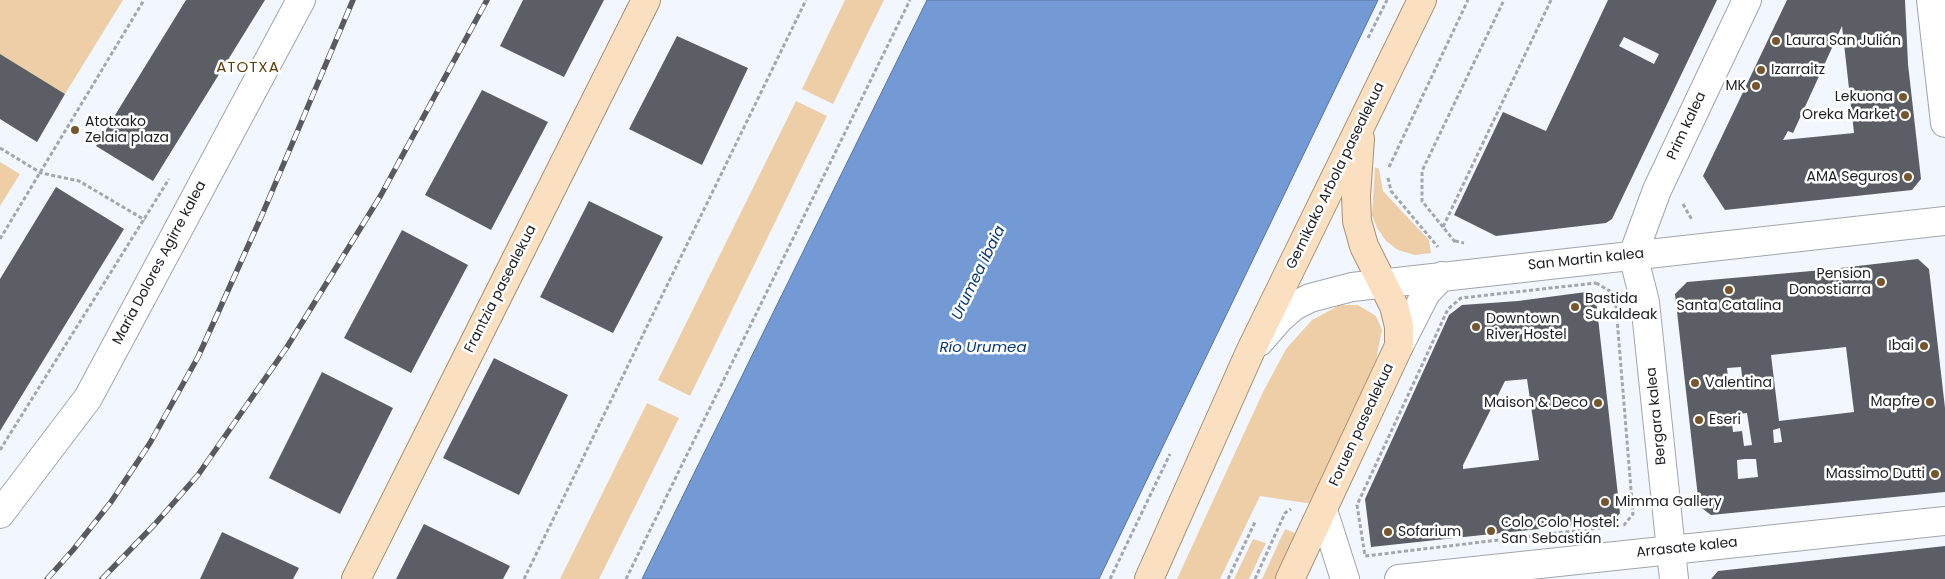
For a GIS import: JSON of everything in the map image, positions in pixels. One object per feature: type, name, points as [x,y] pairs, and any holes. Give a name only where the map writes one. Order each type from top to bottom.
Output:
[{"type":"main road","name":"Frantzia pasealekua","points":[[356,579],[646,0]]},
{"type":"main road","name":"Gernikako Arbola pasealekua","points":[[1250,352],[1422,0]]},
{"type":"main road","points":[[1361,125],[1356,196],[1357,221],[1364,246],[1394,306],[1399,326],[1399,346]]},
{"type":"main road","name":"Foruen pasealekua","points":[[1290,579],[1399,346]]},
{"type":"main road","points":[[1149,579],[1250,352]]},
{"type":"street","name":"Maria Dolores Agirre kalea","points":[[0,514],[88,398],[301,0]]},
{"type":"street","name":"Prim kalea","points":[[1633,255],[1657,190],[1747,0]]},
{"type":"street","points":[[1931,0],[1945,123]]},
{"type":"street","name":"San Martin kalea","points":[[1250,352],[1280,318],[1294,306],[1327,292],[1383,283],[1441,264],[1633,255],[1945,221]]},
{"type":"street","name":"Bergara kalea","points":[[1633,255],[1645,302],[1674,579]]},
{"type":"street","name":"Foruen pasealekua","points":[[1399,346],[1441,264]]},
{"type":"street","points":[[1322,510],[1345,579]]},
{"type":"street","name":"Arrasate kalea","points":[[1399,579],[1945,521]]},
{"type":"path","points":[[0,239],[144,0]]},
{"type":"path","points":[[524,579],[806,0]]},
{"type":"path","points":[[626,579],[910,0]]},
{"type":"path","points":[[1441,264],[1435,241],[1392,191],[1388,180],[1388,170],[1468,0]]},
{"type":"path","points":[[1469,244],[1455,241],[1422,201],[1422,171],[1504,0]]},
{"type":"path","points":[[1443,227],[1551,0]]},
{"type":"path","points":[[0,148],[41,173],[79,181],[145,220]]},
{"type":"path","points":[[0,450],[170,178]]},
{"type":"path","points":[[1455,241],[1455,247]]},
{"type":"path","points":[[1596,283],[1615,294],[1633,514],[1624,526],[1365,556],[1358,504],[1448,309],[1461,298],[1596,283]]},
{"type":"path","points":[[1255,579],[1287,510]]},
{"type":"path","points":[[1228,579],[1255,522]]},
{"type":"shaded area","points":[[0,0],[123,0],[65,94],[0,54]]},
{"type":"shaded area","points":[[845,0],[884,0],[833,104],[802,89]]},
{"type":"shaded area","points":[[796,101],[827,116],[690,396],[658,380]]},
{"type":"shaded area","points":[[0,162],[20,174],[0,206]]},
{"type":"shaded area","points":[[1375,167],[1379,169],[1383,191],[1429,240],[1431,253],[1415,255],[1398,250],[1386,241],[1377,228],[1372,215]]},
{"type":"shaded area","points":[[1340,305],[1358,305],[1376,316],[1382,330],[1374,370],[1313,504],[1260,496],[1220,579],[1177,579],[1263,392],[1286,349],[1312,320]]},
{"type":"shaded area","points":[[647,403],[679,418],[599,579],[560,579]]},
{"type":"shaded area","points":[[1285,529],[1297,534],[1276,579],[1262,579]]},
{"type":"shaded area","points":[[1253,539],[1266,543],[1249,579],[1234,579]]},
{"type":"water","name":"Río Urumea","points":[[927,0],[1378,0],[1099,579],[642,579]]},
{"type":"building","points":[[186,0],[265,0],[153,181],[96,146]]},
{"type":"building","points":[[523,0],[604,0],[564,77],[500,46]]},
{"type":"building","points":[[1608,0],[1717,0],[1612,219],[1606,223],[1496,236],[1454,215],[1503,112],[1546,131]],"holes":[[[1624,37],[1659,54],[1654,64],[1619,46]]]},
{"type":"building","points":[[1787,0],[1905,0],[1908,64],[1921,179],[1912,190],[1725,210],[1703,176]],"holes":[[[1842,26],[1854,133],[1783,140],[1788,131],[1793,133]]]},
{"type":"building","points":[[677,36],[748,68],[702,165],[629,129]]},
{"type":"building","points":[[0,54],[65,94],[37,142],[0,119]]},
{"type":"building","points":[[482,90],[548,122],[491,230],[425,195]]},
{"type":"building","points":[[56,187],[124,229],[0,431],[0,279]]},
{"type":"building","points":[[589,201],[663,237],[613,333],[540,297]]},
{"type":"building","points":[[402,230],[468,265],[411,373],[344,338]]},
{"type":"building","points":[[1918,259],[1929,269],[1945,408],[1945,492],[1711,515],[1699,506],[1675,294],[1687,282],[1823,270]],"holes":[[[1846,347],[1854,412],[1779,421],[1771,355]],[[1741,367],[1743,384],[1729,385],[1727,368]],[[1747,413],[1752,445],[1744,446],[1742,431],[1733,432],[1731,415]],[[1780,428],[1782,442],[1774,443],[1773,430]],[[1756,459],[1758,477],[1738,479],[1737,460]]]},
{"type":"building","points":[[1586,292],[1596,300],[1620,513],[1613,521],[1371,547],[1365,499],[1449,315],[1462,305],[1518,301]],"holes":[[[1527,379],[1539,460],[1463,469],[1463,465],[1505,381]]]},
{"type":"building","points":[[494,358],[568,395],[519,495],[443,458]]},
{"type":"building","points":[[322,372],[393,408],[340,514],[269,478]]},
{"type":"building","points":[[424,524],[510,566],[503,579],[396,579]]},
{"type":"building","points":[[222,532],[299,568],[293,579],[200,579]]},
{"type":"building","points":[[1945,546],[1945,579],[1711,579],[1718,571]]},
{"type":"railway","points":[[47,579],[111,502],[150,443],[198,357],[262,215],[353,0]]},
{"type":"railway","points":[[102,579],[155,524],[198,475],[287,347],[381,195],[487,0]]},
{"type":"place","name":"Laura San Julián","points":[[1776,41]]},
{"type":"place","name":"Izarraitz","points":[[1761,70]]},
{"type":"place","name":"MK","points":[[1756,86]]},
{"type":"place","name":"Lekuona","points":[[1903,97]]},
{"type":"place","name":"Oreka Market","points":[[1905,115]]},
{"type":"place","name":"Atotxako Zelaia plaza","points":[[75,130]]},
{"type":"place","name":"AMA Seguros","points":[[1908,177]]},
{"type":"place","name":"Pension Donostiarra","points":[[1881,282]]},
{"type":"place","name":"Santa Catalina","points":[[1729,290]]},
{"type":"place","name":"Bastida Sukaldeak","points":[[1575,307]]},
{"type":"place","name":"Downtown River Hostel","points":[[1476,327]]},
{"type":"place","name":"Ibai","points":[[1924,346]]},
{"type":"place","name":"Valentina","points":[[1695,383]]},
{"type":"place","name":"Mapfre","points":[[1930,402]]},
{"type":"place","name":"Maison & Deco","points":[[1598,403]]},
{"type":"place","name":"Eseri","points":[[1699,420]]},
{"type":"place","name":"Massimo Dutti","points":[[1935,474]]},
{"type":"place","name":"Mimma Gallery","points":[[1605,502]]},
{"type":"place","name":"Colo Colo Hostel: San Sebastián","points":[[1491,531]]},
{"type":"place","name":"Sofarium","points":[[1388,532]]},
{"type":"district","name":"ATOTXA","points":[[248,68]]},
{"type":"water label","name":"Urumea ibaia","points":[[979,273]]}]
